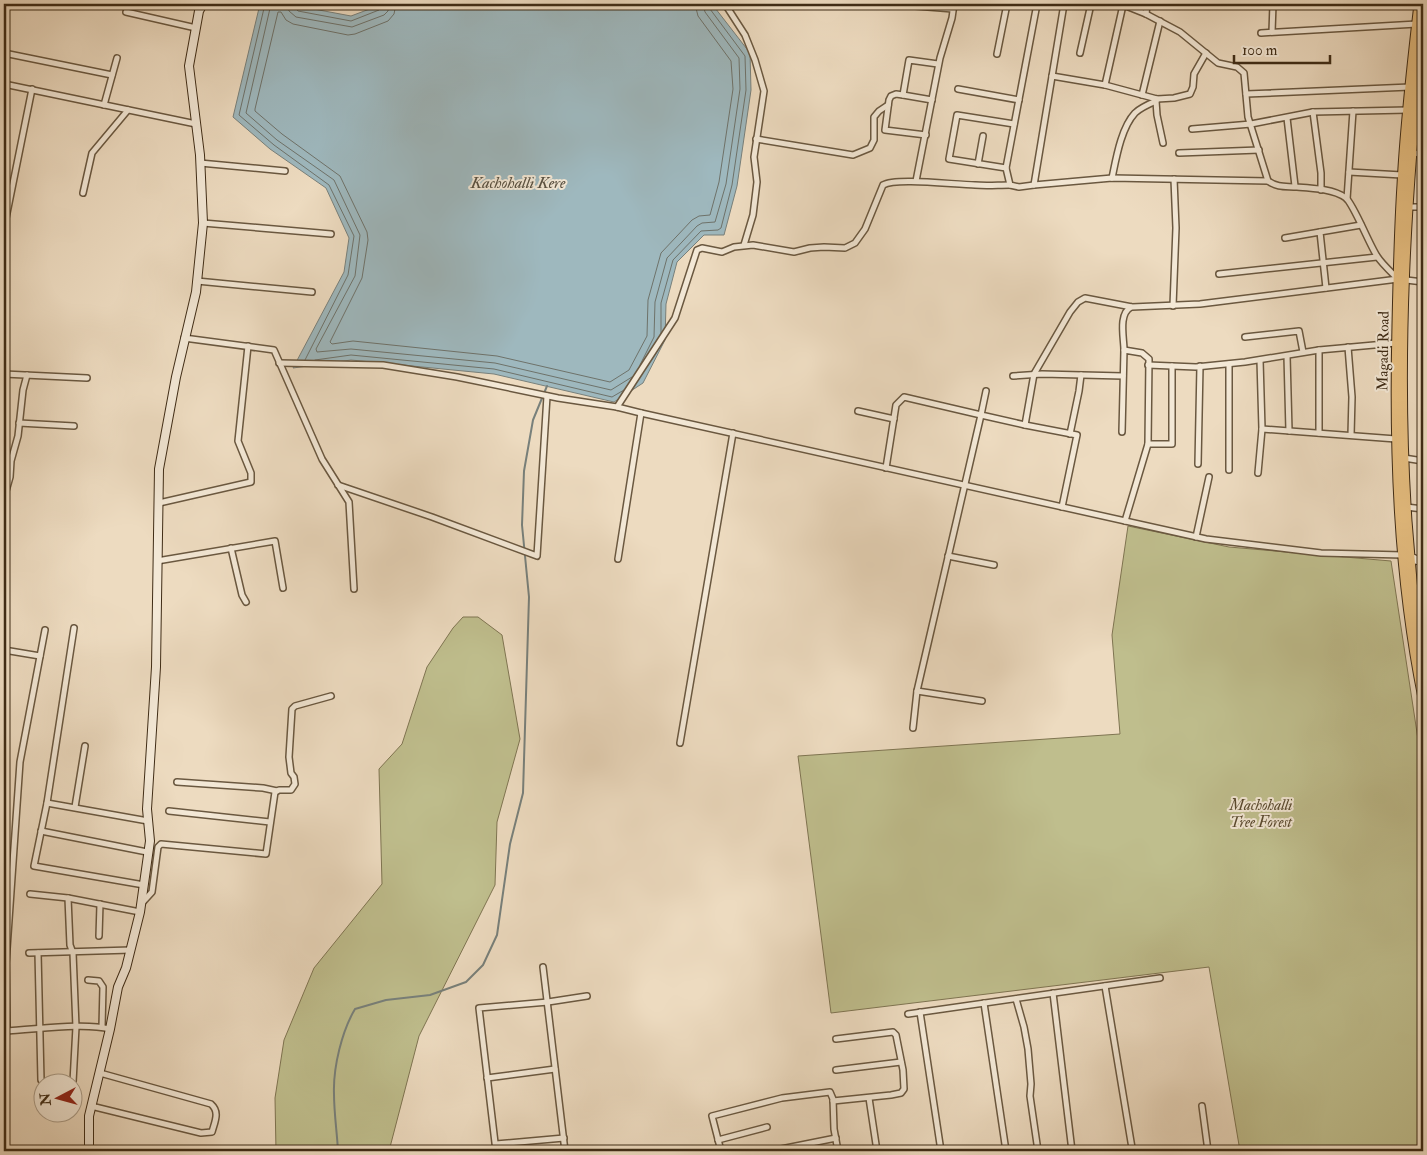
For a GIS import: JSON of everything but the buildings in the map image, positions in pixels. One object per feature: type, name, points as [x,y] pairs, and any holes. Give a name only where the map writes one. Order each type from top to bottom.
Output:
[{"type":"main road","name":"Magadi Road","points":[[1419,4],[1420,27],[1408,206],[1396,343],[1396,466],[1414,651],[1423,698]]},
{"type":"main road","name":"Magadi Road","points":[[1420,27],[1410,87],[1402,175],[1402,279],[1406,556],[1420,622],[1423,663]]},
{"type":"street","points":[[89,1151],[89,1116],[100,1073],[106,1028],[131,950],[141,908],[147,852],[150,841],[147,809],[156,657],[160,469],[184,338],[196,292],[203,223],[200,163],[189,66],[199,11],[203,4]]},
{"type":"street","points":[[725,4],[745,35],[764,91],[754,157],[757,182],[753,215],[744,245]]},
{"type":"street","points":[[890,4],[954,6],[938,64],[916,181]]},
{"type":"street","points":[[997,54],[1007,4]]},
{"type":"street","points":[[1010,186],[1006,168],[1037,4]]},
{"type":"street","points":[[1034,185],[1064,4]]},
{"type":"street","points":[[1080,53],[1091,4]]},
{"type":"street","points":[[1105,85],[1122,4],[1180,32],[1218,62],[1237,67],[1244,73],[1248,117],[1268,181]]},
{"type":"street","points":[[1146,14],[1147,4]]},
{"type":"street","points":[[1272,32],[1273,4]]},
{"type":"street","points":[[126,12],[196,28]]},
{"type":"street","points":[[1142,95],[1160,21]]},
{"type":"street","points":[[1261,33],[1420,27]]},
{"type":"street","points":[[4,53],[112,75]]},
{"type":"street","points":[[1112,178],[1121,139],[1135,113],[1156,100],[1190,94],[1193,88],[1194,74],[1206,53]]},
{"type":"street","points":[[104,105],[117,58]]},
{"type":"street","points":[[902,59],[938,64]]},
{"type":"street","points":[[903,95],[909,60]]},
{"type":"street","points":[[1052,76],[1105,85],[1156,100]]},
{"type":"street","points":[[4,84],[196,124]]},
{"type":"street","points":[[1246,94],[1410,87]]},
{"type":"street","points":[[4,228],[32,89]]},
{"type":"street","points":[[958,90],[1019,100]]},
{"type":"street","points":[[926,135],[885,130],[888,105],[891,96],[896,94],[932,100]]},
{"type":"street","points":[[1156,100],[1157,115],[1164,143]]},
{"type":"street","points":[[756,139],[853,155],[870,148],[874,140],[874,118],[879,111],[888,105]]},
{"type":"street","points":[[83,193],[92,153],[128,110]]},
{"type":"street","points":[[1192,129],[1251,124],[1313,112],[1408,110]]},
{"type":"street","points":[[1353,111],[1347,199],[1377,257],[1402,279]]},
{"type":"street","points":[[1313,112],[1321,173],[1321,190]]},
{"type":"street","points":[[1006,168],[950,159],[958,115],[1014,124]]},
{"type":"street","points":[[1287,118],[1296,186]]},
{"type":"street","points":[[978,164],[983,136]]},
{"type":"street","points":[[1179,153],[1259,150]]},
{"type":"street","points":[[1411,153],[1423,154]]},
{"type":"street","points":[[200,163],[284,171]]},
{"type":"street","points":[[1349,172],[1402,175]]},
{"type":"street","points":[[617,407],[675,318],[697,250],[702,248],[722,252],[744,245],[794,252],[817,247],[845,248],[855,243],[865,229],[883,185],[888,182],[916,181],[1019,187],[1112,178],[1268,181],[1281,187],[1296,186],[1321,190],[1347,199]]},
{"type":"street","points":[[1173,306],[1176,228],[1174,179]]},
{"type":"street","points":[[1408,206],[1423,207]]},
{"type":"street","points":[[203,223],[330,234]]},
{"type":"street","points":[[1285,238],[1361,225]]},
{"type":"street","points":[[1320,232],[1326,288]]},
{"type":"street","points":[[1219,274],[1377,257]]},
{"type":"street","points":[[1025,425],[1034,374],[1070,312],[1078,302],[1085,298],[1132,307],[1173,306],[1402,279],[1423,282]]},
{"type":"street","points":[[197,281],[312,292]]},
{"type":"street","points":[[1122,432],[1124,314],[1127,309],[1132,307]]},
{"type":"street","points":[[1245,337],[1299,331],[1303,352]]},
{"type":"street","points":[[184,338],[274,350],[322,459],[349,502],[354,589]]},
{"type":"street","points":[[1148,365],[1200,366],[1229,364],[1303,352],[1396,343]]},
{"type":"street","points":[[159,503],[251,482],[251,473],[238,441],[248,346]]},
{"type":"street","points":[[1348,347],[1352,397],[1351,435]]},
{"type":"street","points":[[1124,350],[1142,352],[1149,359],[1148,444],[1125,521]]},
{"type":"street","points":[[1319,350],[1319,433]]},
{"type":"street","points":[[1287,356],[1289,431]]},
{"type":"street","points":[[1258,473],[1262,429],[1260,360]]},
{"type":"street","points":[[279,363],[382,366],[457,377],[548,396],[617,407],[1196,537],[1321,553],[1406,556],[1423,562]]},
{"type":"street","points":[[1229,364],[1229,470]]},
{"type":"street","points":[[1148,444],[1172,444],[1172,366]]},
{"type":"street","points":[[1198,464],[1200,366]]},
{"type":"street","points":[[4,374],[87,378]]},
{"type":"street","points":[[1013,376],[1034,374],[1124,376]]},
{"type":"street","points":[[4,498],[10,477],[11,461],[27,375]]},
{"type":"street","points":[[1070,434],[1080,391],[1081,375]]},
{"type":"street","points":[[913,728],[917,691],[986,391]]},
{"type":"street","points":[[338,485],[537,556],[548,396]]},
{"type":"street","points":[[886,468],[896,405],[904,397],[1077,435],[1062,507]]},
{"type":"street","points":[[858,411],[894,419]]},
{"type":"street","points":[[618,559],[641,413]]},
{"type":"street","points":[[19,423],[74,426]]},
{"type":"street","points":[[1262,429],[1396,439]]},
{"type":"street","points":[[680,743],[733,433]]},
{"type":"street","points":[[1404,458],[1423,461]]},
{"type":"street","points":[[1196,537],[1209,477]]},
{"type":"street","points":[[1406,507],[1423,509]]},
{"type":"street","points":[[158,561],[275,541],[283,588]]},
{"type":"street","points":[[231,548],[242,595],[246,602]]},
{"type":"street","points":[[948,556],[994,565]]},
{"type":"street","points":[[74,628],[47,803],[34,866],[144,885]]},
{"type":"street","points":[[45,630],[20,762],[6,963],[5,1031],[76,1027],[106,1028]]},
{"type":"street","points":[[4,650],[40,656]]},
{"type":"street","points":[[917,691],[982,701]]},
{"type":"street","points":[[177,782],[263,788],[277,791],[291,790],[295,784],[291,773],[290,757],[292,709],[295,706],[331,696]]},
{"type":"street","points":[[75,807],[85,746]]},
{"type":"street","points":[[141,908],[152,892],[158,847],[161,844],[266,854],[275,792],[277,791]]},
{"type":"street","points":[[47,803],[148,821]]},
{"type":"street","points":[[169,811],[270,822]]},
{"type":"street","points":[[41,831],[147,852]]},
{"type":"street","points":[[30,894],[141,908]]},
{"type":"street","points":[[68,898],[70,945],[73,953],[76,1027],[74,1072]]},
{"type":"street","points":[[99,936],[100,904]]},
{"type":"street","points":[[29,953],[131,950]]},
{"type":"street","points":[[38,953],[41,1072]]},
{"type":"street","points":[[543,967],[565,1151]]},
{"type":"street","points":[[908,1014],[1160,978]]},
{"type":"street","points":[[88,980],[99,981],[103,987],[106,1028]]},
{"type":"street","points":[[1105,986],[1132,1148],[1119,1151]]},
{"type":"street","points":[[1053,993],[1072,1151]]},
{"type":"street","points":[[496,1151],[479,1008],[548,1002],[587,996]]},
{"type":"street","points":[[1016,999],[1028,1049],[1031,1084],[1030,1096],[1038,1151]]},
{"type":"street","points":[[984,1003],[1006,1151]]},
{"type":"street","points":[[920,1012],[941,1151]]},
{"type":"street","points":[[833,1101],[901,1093],[904,1089],[896,1035],[893,1032],[836,1039]]},
{"type":"street","points":[[836,1070],[901,1062]]},
{"type":"street","points":[[487,1078],[556,1069]]},
{"type":"street","points":[[91,1106],[201,1133],[212,1132],[217,1115],[216,1108],[211,1104],[100,1073]]},
{"type":"street","points":[[721,1151],[712,1116],[782,1098],[830,1092],[833,1101],[838,1151]]},
{"type":"street","points":[[869,1098],[877,1151]]},
{"type":"street","points":[[1202,1106],[1208,1151]]},
{"type":"street","points":[[718,1140],[767,1127]]},
{"type":"street","points":[[496,1144],[564,1138]]},
{"type":"street","points":[[771,1151],[836,1138]]},
{"type":"green space","name":"Machohalli Tree Forest","points":[[1128,526],[1229,547],[1391,561],[1423,762],[1423,1151],[1240,1151],[1209,967],[831,1013],[798,756],[1120,734],[1112,635]]},
{"type":"green space","points":[[463,617],[478,617],[502,635],[520,739],[497,822],[495,885],[419,1036],[389,1151],[276,1151],[275,1098],[284,1040],[314,968],[382,884],[379,769],[402,744],[427,667],[453,628]]},
{"type":"water","name":"Kachohalli Kere","points":[[260,4],[287,4],[351,16],[383,4],[712,4],[750,53],[751,90],[737,186],[724,235],[704,235],[677,262],[666,304],[665,340],[643,383],[614,402],[494,374],[351,360],[293,368],[344,272],[349,238],[326,188],[270,149],[233,117]]},
{"type":"waterway","points":[[338,1151],[334,1101],[335,1072],[342,1038],[355,1009],[386,1000],[430,995],[466,982],[483,965],[497,935],[510,844],[523,793],[529,597],[522,525],[524,471],[533,420],[547,386]]}]
